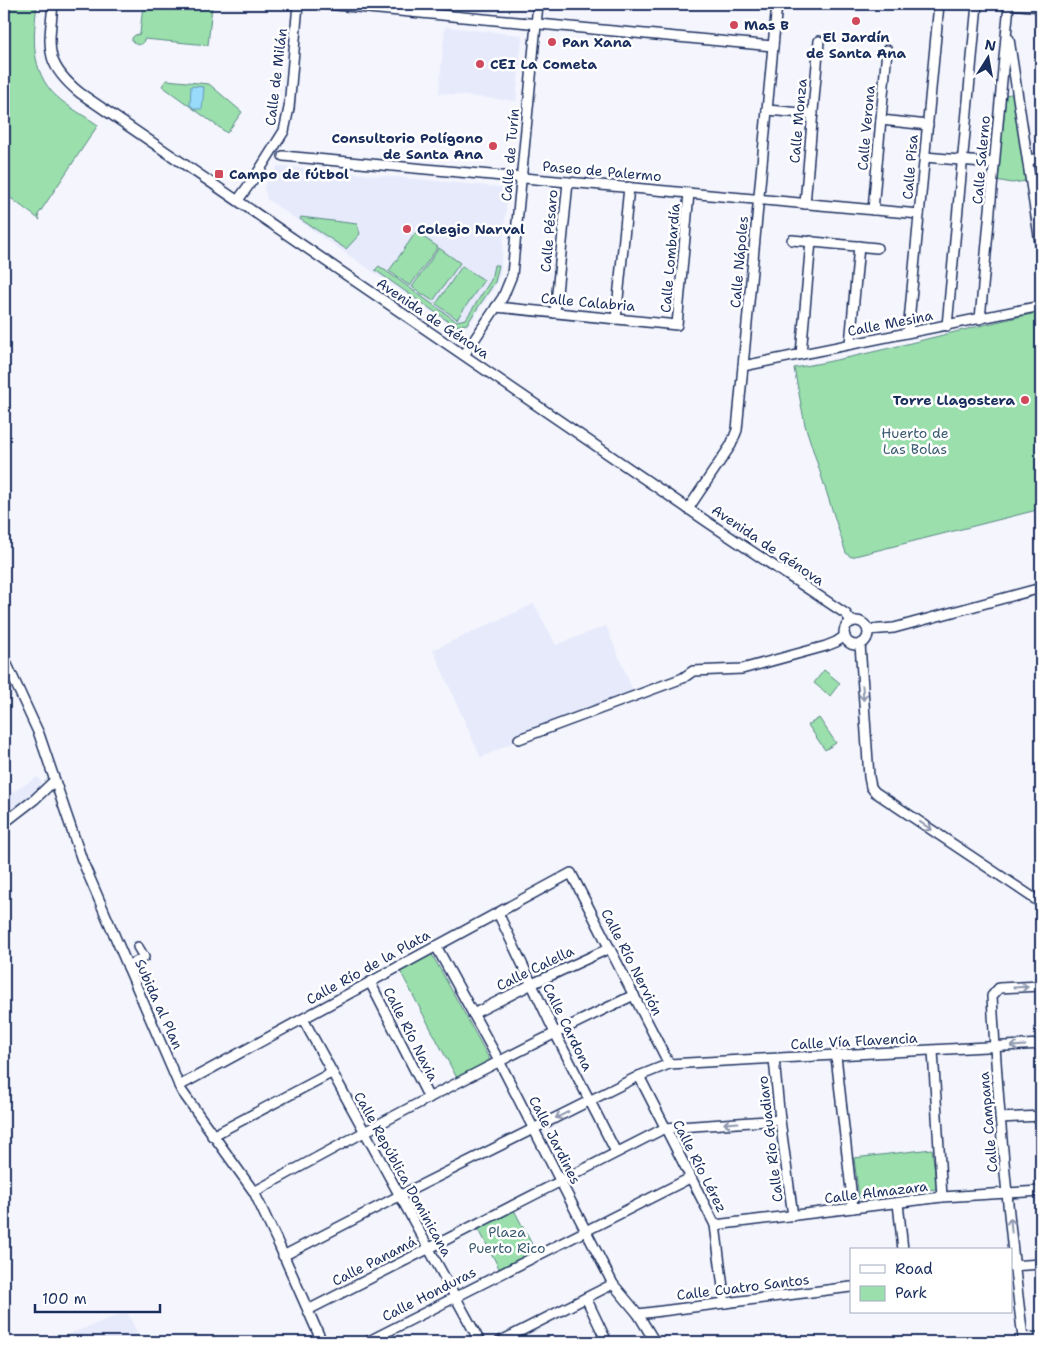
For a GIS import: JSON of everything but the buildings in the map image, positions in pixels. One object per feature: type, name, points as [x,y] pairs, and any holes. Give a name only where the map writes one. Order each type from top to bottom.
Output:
[{"type":"street","name":"Avenida de Génova","points":[[53,4],[50,54],[56,68],[84,96],[688,509],[846,614],[852,622]]},
{"type":"street","name":"Calle de Milán","points":[[238,200],[258,174],[284,131],[298,4]]},
{"type":"street","points":[[326,4],[773,46]]},
{"type":"street","name":"Calle de Turín","points":[[464,355],[496,307],[512,275],[538,4]]},
{"type":"street","name":"Calle Nápoles","points":[[688,509],[734,440],[738,424],[777,4]]},
{"type":"street","name":"Calle Pisa","points":[[908,332],[939,4]]},
{"type":"street","points":[[947,326],[977,4]]},
{"type":"street","points":[[1009,4],[1041,7]]},
{"type":"street","name":"Calle Salerno","points":[[980,319],[1009,4]]},
{"type":"street","points":[[1007,26],[1041,249]]},
{"type":"street","name":"Calle Monza","points":[[805,204],[819,41]]},
{"type":"street","name":"Calle Verona","points":[[873,210],[887,50]]},
{"type":"street","points":[[767,110],[813,114]]},
{"type":"street","points":[[881,120],[928,124]]},
{"type":"street","name":"Paseo de Palermo","points":[[283,156],[919,214]]},
{"type":"street","points":[[924,157],[994,163]]},
{"type":"street","points":[[1028,160],[1041,158]]},
{"type":"street","name":"Calle Pésaro","points":[[555,313],[568,182]]},
{"type":"street","points":[[616,319],[629,187]]},
{"type":"street","name":"Calle Lombardía","points":[[678,325],[689,193]]},
{"type":"street","points":[[792,240],[877,248]]},
{"type":"street","points":[[801,354],[811,241]]},
{"type":"street","points":[[850,344],[859,246]]},
{"type":"street","name":"Calle Mesina","points":[[743,366],[1041,306]]},
{"type":"street","name":"Calle Calabria","points":[[496,307],[678,325]]},
{"type":"street","points":[[868,630],[894,628],[1041,588]]},
{"type":"street","points":[[519,738],[683,678],[693,671],[742,669],[826,646],[845,636],[847,626],[852,622],[862,623],[868,630]]},
{"type":"street","points":[[845,636],[851,643],[860,644],[866,639],[868,630]]},
{"type":"street","points":[[860,644],[868,777],[871,787],[875,792],[1041,903]]},
{"type":"street","name":"Subida al Plan","points":[[4,658],[39,734],[82,860],[179,1086],[212,1136],[254,1192],[322,1342]]},
{"type":"street","points":[[4,823],[35,800],[55,780]]},
{"type":"street","name":"Calle Río de la Plata","points":[[179,1086],[571,873]]},
{"type":"street","name":"Calle Río Nervión","points":[[571,873],[669,1064]]},
{"type":"street","name":"Calle Cardona","points":[[498,913],[555,1033],[616,1152]]},
{"type":"street","name":"Calle Jardines","points":[[436,946],[500,1062],[613,1284],[638,1314],[655,1342]]},
{"type":"street","points":[[128,967],[144,957],[138,947]]},
{"type":"street","name":"Calle Calella","points":[[473,1014],[610,948]]},
{"type":"street","name":"Calle Río Navia","points":[[370,982],[429,1098]]},
{"type":"street","name":"Calle Campana","points":[[1012,1248],[1000,1118],[992,996],[1000,988],[1041,986]]},
{"type":"street","points":[[254,1192],[364,1132],[555,1033],[634,996]]},
{"type":"street","name":"Calle República Dominicana","points":[[303,1019],[480,1342]]},
{"type":"street","name":"Calle Vía Flavencia","points":[[283,1256],[639,1076],[669,1064],[995,1048],[1041,1044]]},
{"type":"street","points":[[933,1051],[942,1197]]},
{"type":"street","points":[[836,1056],[854,1208]]},
{"type":"street","name":"Calle Río Guadiaro","points":[[774,1059],[793,1216]]},
{"type":"street","points":[[212,1136],[331,1073]]},
{"type":"street","name":"Calle Río Lérez","points":[[639,1076],[715,1225],[725,1303]]},
{"type":"street","points":[[1000,1118],[1041,1116]]},
{"type":"street","points":[[664,1128],[780,1120]]},
{"type":"street","name":"Calle Panamá","points":[[308,1310],[664,1128]]},
{"type":"street","name":"Calle Honduras","points":[[367,1342],[690,1178]]},
{"type":"street","name":"Calle Almazara","points":[[715,1225],[942,1197],[1041,1191]]},
{"type":"street","points":[[898,1203],[904,1248]]},
{"type":"street","name":"Calle Campana","points":[[1012,1251],[1024,1340]]},
{"type":"street","points":[[1013,1266],[1041,1264]]},
{"type":"street","points":[[499,1342],[613,1284]]},
{"type":"street","name":"Calle Cuatro Santos","points":[[638,1314],[850,1287]]},
{"type":"street","points":[[586,1298],[607,1342]]},
{"type":"street","points":[[1024,1340],[1041,1337]]},
{"type":"shaded area","name":"CEI La Cometa","points":[[445,27],[522,35],[516,101],[439,93]]},
{"type":"shaded area","name":"Colegio Narval","points":[[278,166],[508,188],[500,274],[494,288],[468,326],[455,328],[267,199],[264,186]]},
{"type":"shaded area","points":[[534,604],[556,645],[606,626],[635,696],[519,739],[481,758],[433,650]]},
{"type":"shaded area","points":[[38,777],[45,789],[4,823],[4,797]]},
{"type":"shaded area","points":[[127,1312],[142,1342],[48,1342]]},
{"type":"green space","points":[[4,4],[37,4],[34,41],[35,53],[42,76],[56,96],[98,125],[38,215],[40,220],[4,193]]},
{"type":"green space","points":[[143,4],[212,6],[208,45],[144,39],[143,43],[138,45],[132,41],[132,38],[140,34]]},
{"type":"green space","points":[[166,80],[209,84],[242,112],[227,133],[162,86]]},
{"type":"green space","points":[[1011,94],[1015,96],[1027,181],[1012,183],[996,180],[1005,95]]},
{"type":"green space","points":[[301,217],[357,224],[360,234],[346,249],[300,219]]},
{"type":"green space","points":[[416,232],[438,247],[410,286],[389,271]]},
{"type":"green space","points":[[439,248],[460,263],[433,301],[412,287]]},
{"type":"green space","points":[[494,265],[499,265],[495,282],[467,324],[455,326],[375,270],[379,266],[456,321],[466,319],[491,280]]},
{"type":"green space","points":[[462,266],[484,280],[457,319],[436,304]]},
{"type":"green space","name":"Huerto de Las Bolas","points":[[1041,312],[1041,509],[851,557],[846,553],[805,425],[794,368],[856,356]]},
{"type":"green space","points":[[824,670],[840,683],[830,696],[814,683]]},
{"type":"green space","points":[[819,718],[836,743],[825,750],[808,725]]},
{"type":"green space","points":[[429,949],[490,1060],[457,1078],[398,967]]},
{"type":"green space","points":[[932,1149],[937,1189],[859,1198],[854,1158]]},
{"type":"green space","name":"Plaza Puerto Rico","points":[[514,1210],[536,1252],[500,1270],[478,1228]]},
{"type":"water","points":[[191,86],[204,87],[202,109],[195,109],[190,105]]},
{"type":"place","name":"El Jardín de Santa Ana","points":[[856,21]]},
{"type":"place","name":"Mas B","points":[[734,25]]},
{"type":"place","name":"Pan Xana","points":[[552,42]]},
{"type":"place","name":"CEI La Cometa","points":[[480,64]]},
{"type":"place","name":"Consultorio Polígono de Santa Ana","points":[[493,146]]},
{"type":"place","name":"Campo de fútbol","points":[[219,174]]},
{"type":"place","name":"Colegio Narval","points":[[407,229]]},
{"type":"place","name":"Torre Llagostera","points":[[1025,400]]}]
